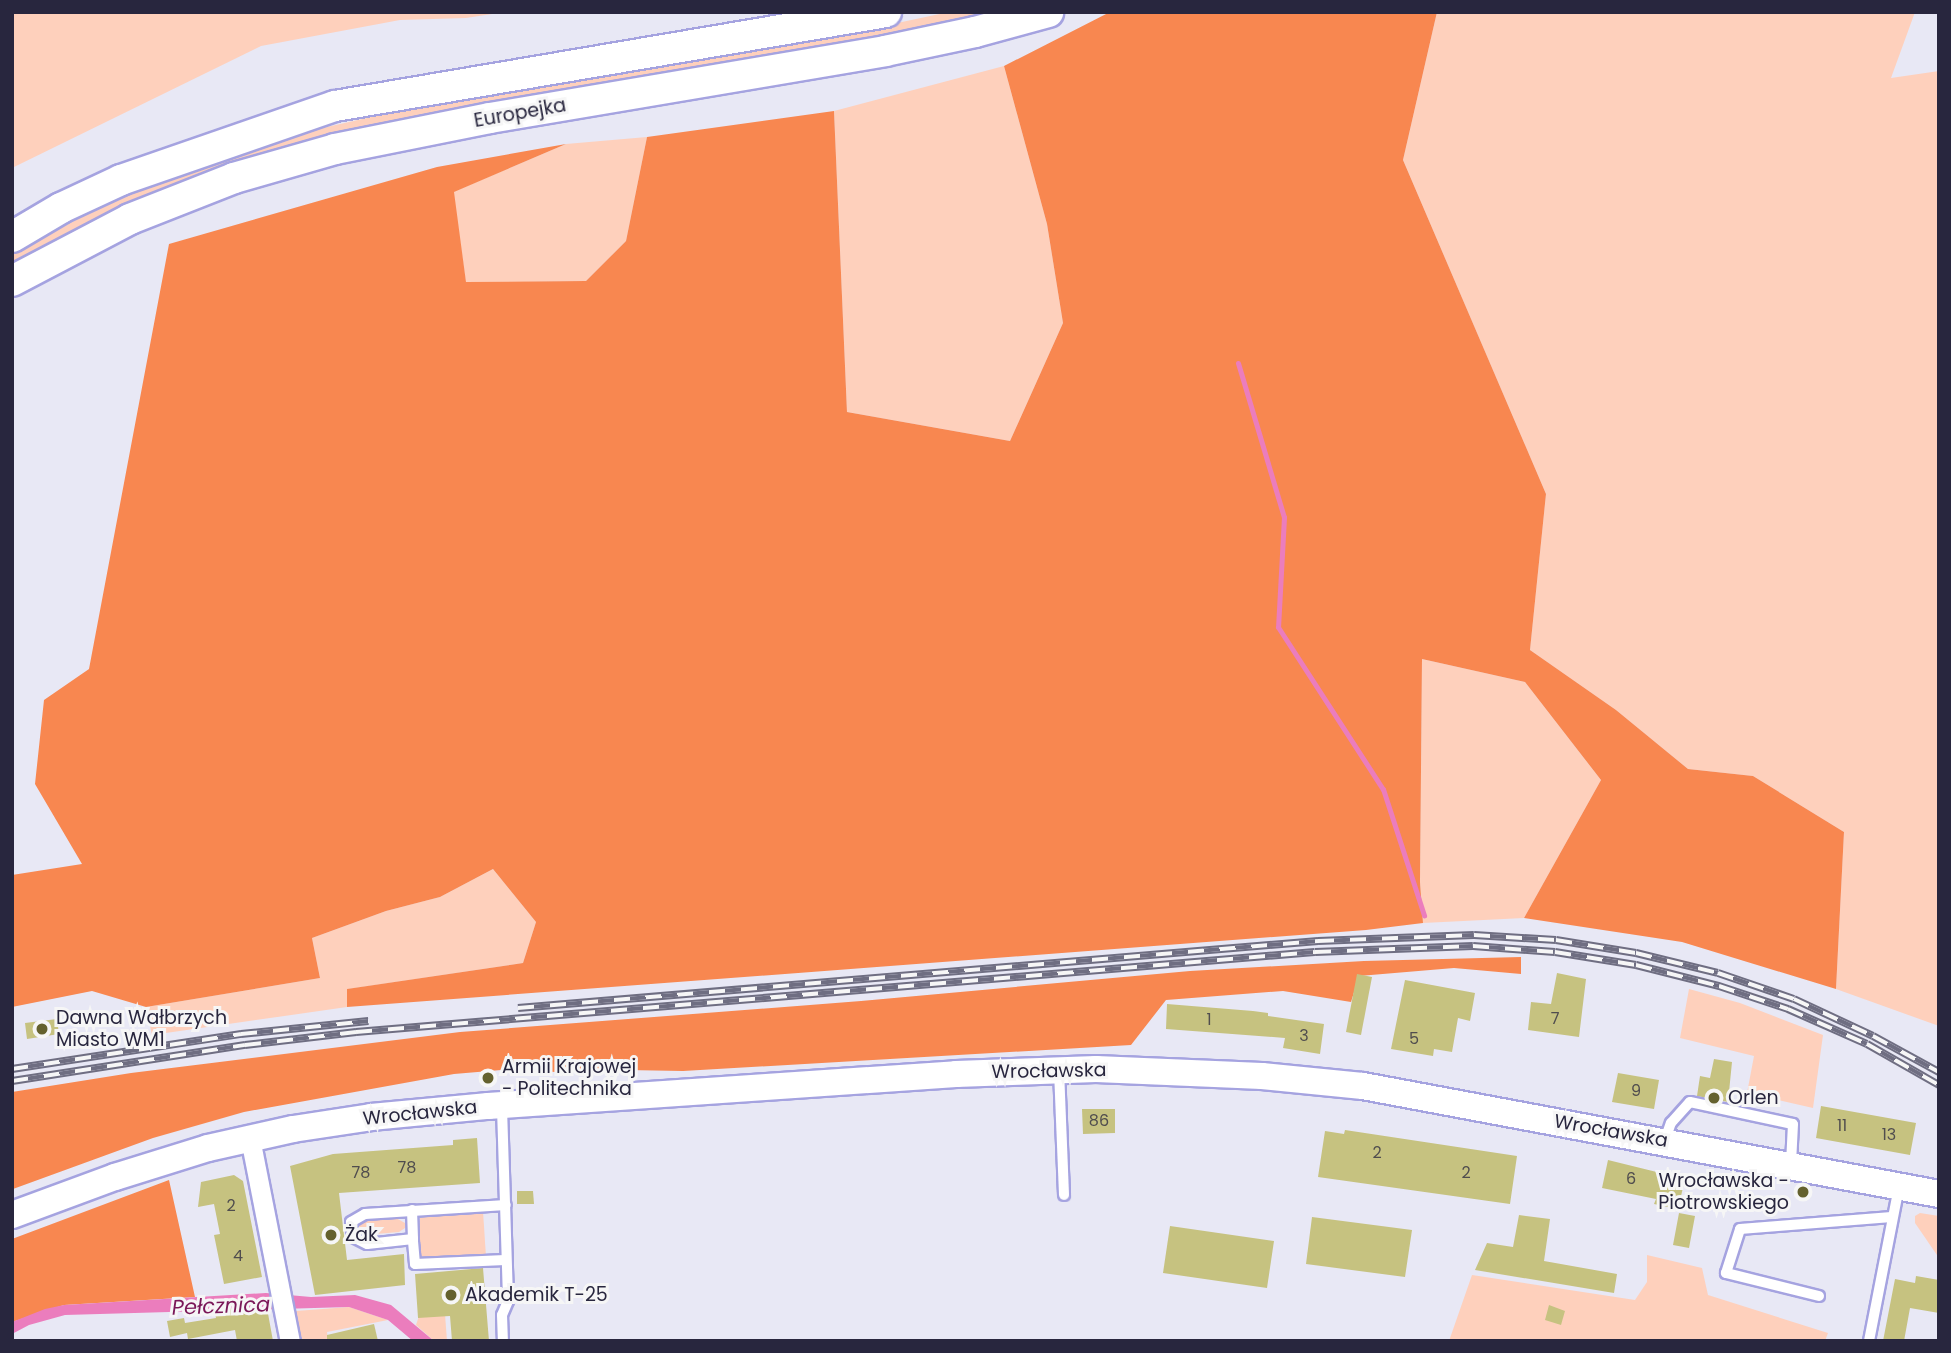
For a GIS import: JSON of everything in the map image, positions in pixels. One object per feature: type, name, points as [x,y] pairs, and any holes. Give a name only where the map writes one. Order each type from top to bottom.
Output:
[{"type":"main road","name":"Europejka","points":[[12,237],[61,208],[121,180],[335,106],[886,12]]},
{"type":"main road","name":"Europejka","points":[[12,281],[130,219],[234,178],[335,149],[490,118],[885,51],[975,32],[1048,12]]},
{"type":"main road","name":"Wrocławska","points":[[12,1214],[155,1164],[250,1138],[371,1117],[502,1105],[956,1074],[1137,1069],[1311,1079],[1415,1094],[1939,1194]]},
{"type":"street","points":[[250,1138],[290,1341]]},
{"type":"lane","points":[[1059,1070],[1064,1195]]},
{"type":"lane","points":[[1665,1140],[1671,1124],[1690,1102],[1793,1124],[1791,1164]]},
{"type":"lane","points":[[502,1105],[508,1301],[502,1315],[503,1341]]},
{"type":"lane","points":[[1869,1341],[1899,1186]]},
{"type":"lane","points":[[413,1240],[367,1244],[353,1237],[351,1222],[365,1214],[506,1205]]},
{"type":"lane","points":[[412,1210],[415,1264],[505,1260]]},
{"type":"lane","points":[[1819,1296],[1726,1273],[1740,1229],[1892,1217]]},
{"type":"shaded area","points":[[12,12],[505,12],[466,18],[400,20],[261,46],[12,168]]},
{"type":"shaded area","points":[[949,12],[1010,12],[419,120],[12,271],[12,254],[104,205],[168,177],[300,133],[416,107],[869,29]]},
{"type":"shaded area","points":[[1110,12],[1437,12],[1403,160],[1546,494],[1530,650],[1616,710],[1688,769],[1753,776],[1844,832],[1836,989],[1682,942],[1524,918],[1601,780],[1525,682],[1422,659],[1420,882],[1423,923],[1366,930],[347,1007],[347,989],[523,963],[536,922],[493,869],[440,897],[386,911],[312,938],[320,978],[146,1007],[92,991],[12,1007],[12,875],[82,864],[35,784],[44,700],[89,669],[169,244],[437,167],[566,144],[454,192],[466,282],[586,281],[626,241],[647,137],[834,111],[847,412],[1010,441],[1063,323],[1047,224],[1004,66]]},
{"type":"shaded area","points":[[1437,12],[1915,12],[1891,78],[1939,71],[1939,1026],[1836,989],[1844,832],[1753,776],[1688,769],[1616,710],[1530,650],[1546,494],[1403,160]]},
{"type":"shaded area","points":[[1004,66],[1047,224],[1063,323],[1010,441],[847,412],[834,111]]},
{"type":"shaded area","points":[[647,137],[626,241],[586,281],[466,283],[453,192],[566,144]]},
{"type":"shaded area","points":[[1422,659],[1525,682],[1601,780],[1524,918],[1423,923],[1420,882]]},
{"type":"shaded area","points":[[493,869],[536,922],[523,963],[348,989],[347,1007],[152,1035],[146,1007],[320,978],[312,938],[386,911],[440,897]]},
{"type":"shaded area","points":[[1521,957],[1521,974],[1454,968],[1359,976],[1351,1002],[1283,991],[1166,1000],[1131,1045],[683,1071],[570,1069],[555,1072],[513,1069],[454,1074],[244,1112],[153,1138],[13,1189],[12,1186],[12,1092],[131,1073],[460,1032],[861,1001],[1190,971],[1364,961]]},
{"type":"shaded area","points":[[1689,989],[1740,1003],[1823,1035],[1813,1108],[1747,1093],[1754,1056],[1680,1038]]},
{"type":"shaded area","points":[[169,1180],[195,1297],[64,1305],[12,1322],[12,1239]]},
{"type":"shaded area","points":[[483,1211],[486,1257],[421,1259],[417,1239],[420,1217]]},
{"type":"shaded area","points":[[1920,1213],[1939,1216],[1939,1258],[1915,1223],[1915,1216]]},
{"type":"shaded area","points":[[396,1218],[405,1223],[405,1228],[399,1232],[364,1235],[359,1230],[358,1225],[365,1220]]},
{"type":"shaded area","points":[[1647,1255],[1702,1268],[1708,1295],[1828,1333],[1825,1341],[1449,1341],[1472,1275],[1635,1300],[1647,1282]]},
{"type":"shaded area","points":[[349,1307],[388,1320],[327,1332],[328,1341],[302,1341],[296,1311]]},
{"type":"shaded area","points":[[445,1314],[447,1341],[434,1341],[416,1325],[419,1316]]},
{"type":"water","name":"Pełcznica","points":[[266,1293],[311,1297],[355,1295],[391,1305],[434,1341],[413,1341],[388,1320],[349,1307],[65,1315],[29,1325],[12,1334],[12,1322],[45,1309],[64,1305]]},
{"type":"building","points":[[1557,973],[1586,979],[1579,1037],[1528,1030],[1531,1002],[1551,1004]]},
{"type":"building","points":[[1357,974],[1372,977],[1361,1035],[1346,1032]]},
{"type":"building","points":[[1405,980],[1475,993],[1470,1021],[1458,1018],[1452,1052],[1434,1049],[1433,1056],[1391,1049]]},
{"type":"building","points":[[1167,1004],[1253,1011],[1268,1013],[1268,1016],[1324,1024],[1320,1054],[1283,1048],[1285,1038],[1166,1029]]},
{"type":"building","name":"Dawna Wałbrzych Miasto WM1","points":[[57,1019],[59,1034],[27,1039],[25,1023]]},
{"type":"building","points":[[1714,1059],[1732,1062],[1728,1102],[1697,1096],[1700,1076],[1710,1078]]},
{"type":"building","points":[[1618,1073],[1659,1080],[1654,1109],[1612,1102]]},
{"type":"building","points":[[1821,1106],[1916,1123],[1910,1155],[1816,1138]]},
{"type":"building","points":[[1082,1109],[1115,1109],[1115,1133],[1083,1134]]},
{"type":"building","points":[[1345,1130],[1517,1156],[1510,1204],[1318,1177],[1325,1131],[1344,1134]]},
{"type":"building","points":[[477,1138],[480,1183],[339,1193],[347,1260],[404,1254],[405,1285],[315,1295],[290,1166],[333,1154],[453,1145],[453,1140]]},
{"type":"building","points":[[1608,1160],[1685,1179],[1678,1209],[1654,1204],[1656,1199],[1602,1188]]},
{"type":"building","points":[[234,1175],[243,1181],[262,1277],[224,1284],[214,1235],[220,1234],[214,1204],[198,1207],[201,1182]]},
{"type":"building","points":[[517,1191],[533,1191],[534,1204],[517,1204]]},
{"type":"building","points":[[1679,1213],[1695,1216],[1689,1248],[1673,1245]]},
{"type":"building","points":[[1519,1215],[1550,1219],[1544,1261],[1617,1274],[1614,1293],[1475,1270],[1487,1243],[1513,1247]]},
{"type":"building","points":[[1312,1217],[1412,1230],[1405,1277],[1306,1264]]},
{"type":"building","points":[[1170,1226],[1274,1241],[1267,1288],[1163,1273]]},
{"type":"building","name":"Akademik T-25","points":[[483,1268],[489,1341],[452,1341],[450,1316],[418,1318],[415,1274]]},
{"type":"building","points":[[1916,1276],[1939,1280],[1939,1313],[1910,1308],[1904,1341],[1883,1341],[1895,1279],[1915,1283]]},
{"type":"building","points":[[1549,1305],[1565,1311],[1561,1325],[1545,1320]]},
{"type":"building","points":[[267,1308],[273,1341],[237,1341],[235,1330],[188,1339],[187,1333],[170,1337],[167,1321],[184,1318],[185,1323],[216,1318],[214,1309]]},
{"type":"building","points":[[374,1324],[378,1341],[327,1341],[327,1335]]},
{"type":"waterway","points":[[1238,363],[1284,517],[1278,627],[1383,789],[1424,915]]},
{"type":"railway","points":[[518,1008],[1318,941],[1474,935],[1556,940],[1636,953],[1718,973],[1794,999],[1873,1036],[1939,1072]]},
{"type":"railway","points":[[12,1081],[245,1045],[356,1032],[1315,952],[1473,946],[1555,952],[1636,965],[1719,986],[1788,1009],[1867,1044],[1939,1085]]},
{"type":"railway","points":[[12,1069],[241,1034],[368,1021]]},
{"type":"place","name":"Dawna Wałbrzych Miasto WM1","points":[[42,1029]]},
{"type":"place","name":"Armii Krajowej - Politechnika","points":[[488,1078]]},
{"type":"place","name":"Orlen","points":[[1714,1098]]},
{"type":"place","name":"Wrocławska - Piotrowskiego","points":[[1803,1192]]},
{"type":"place","name":"Żak","points":[[331,1235]]},
{"type":"place","name":"Akademik T-25","points":[[451,1295]]}]
